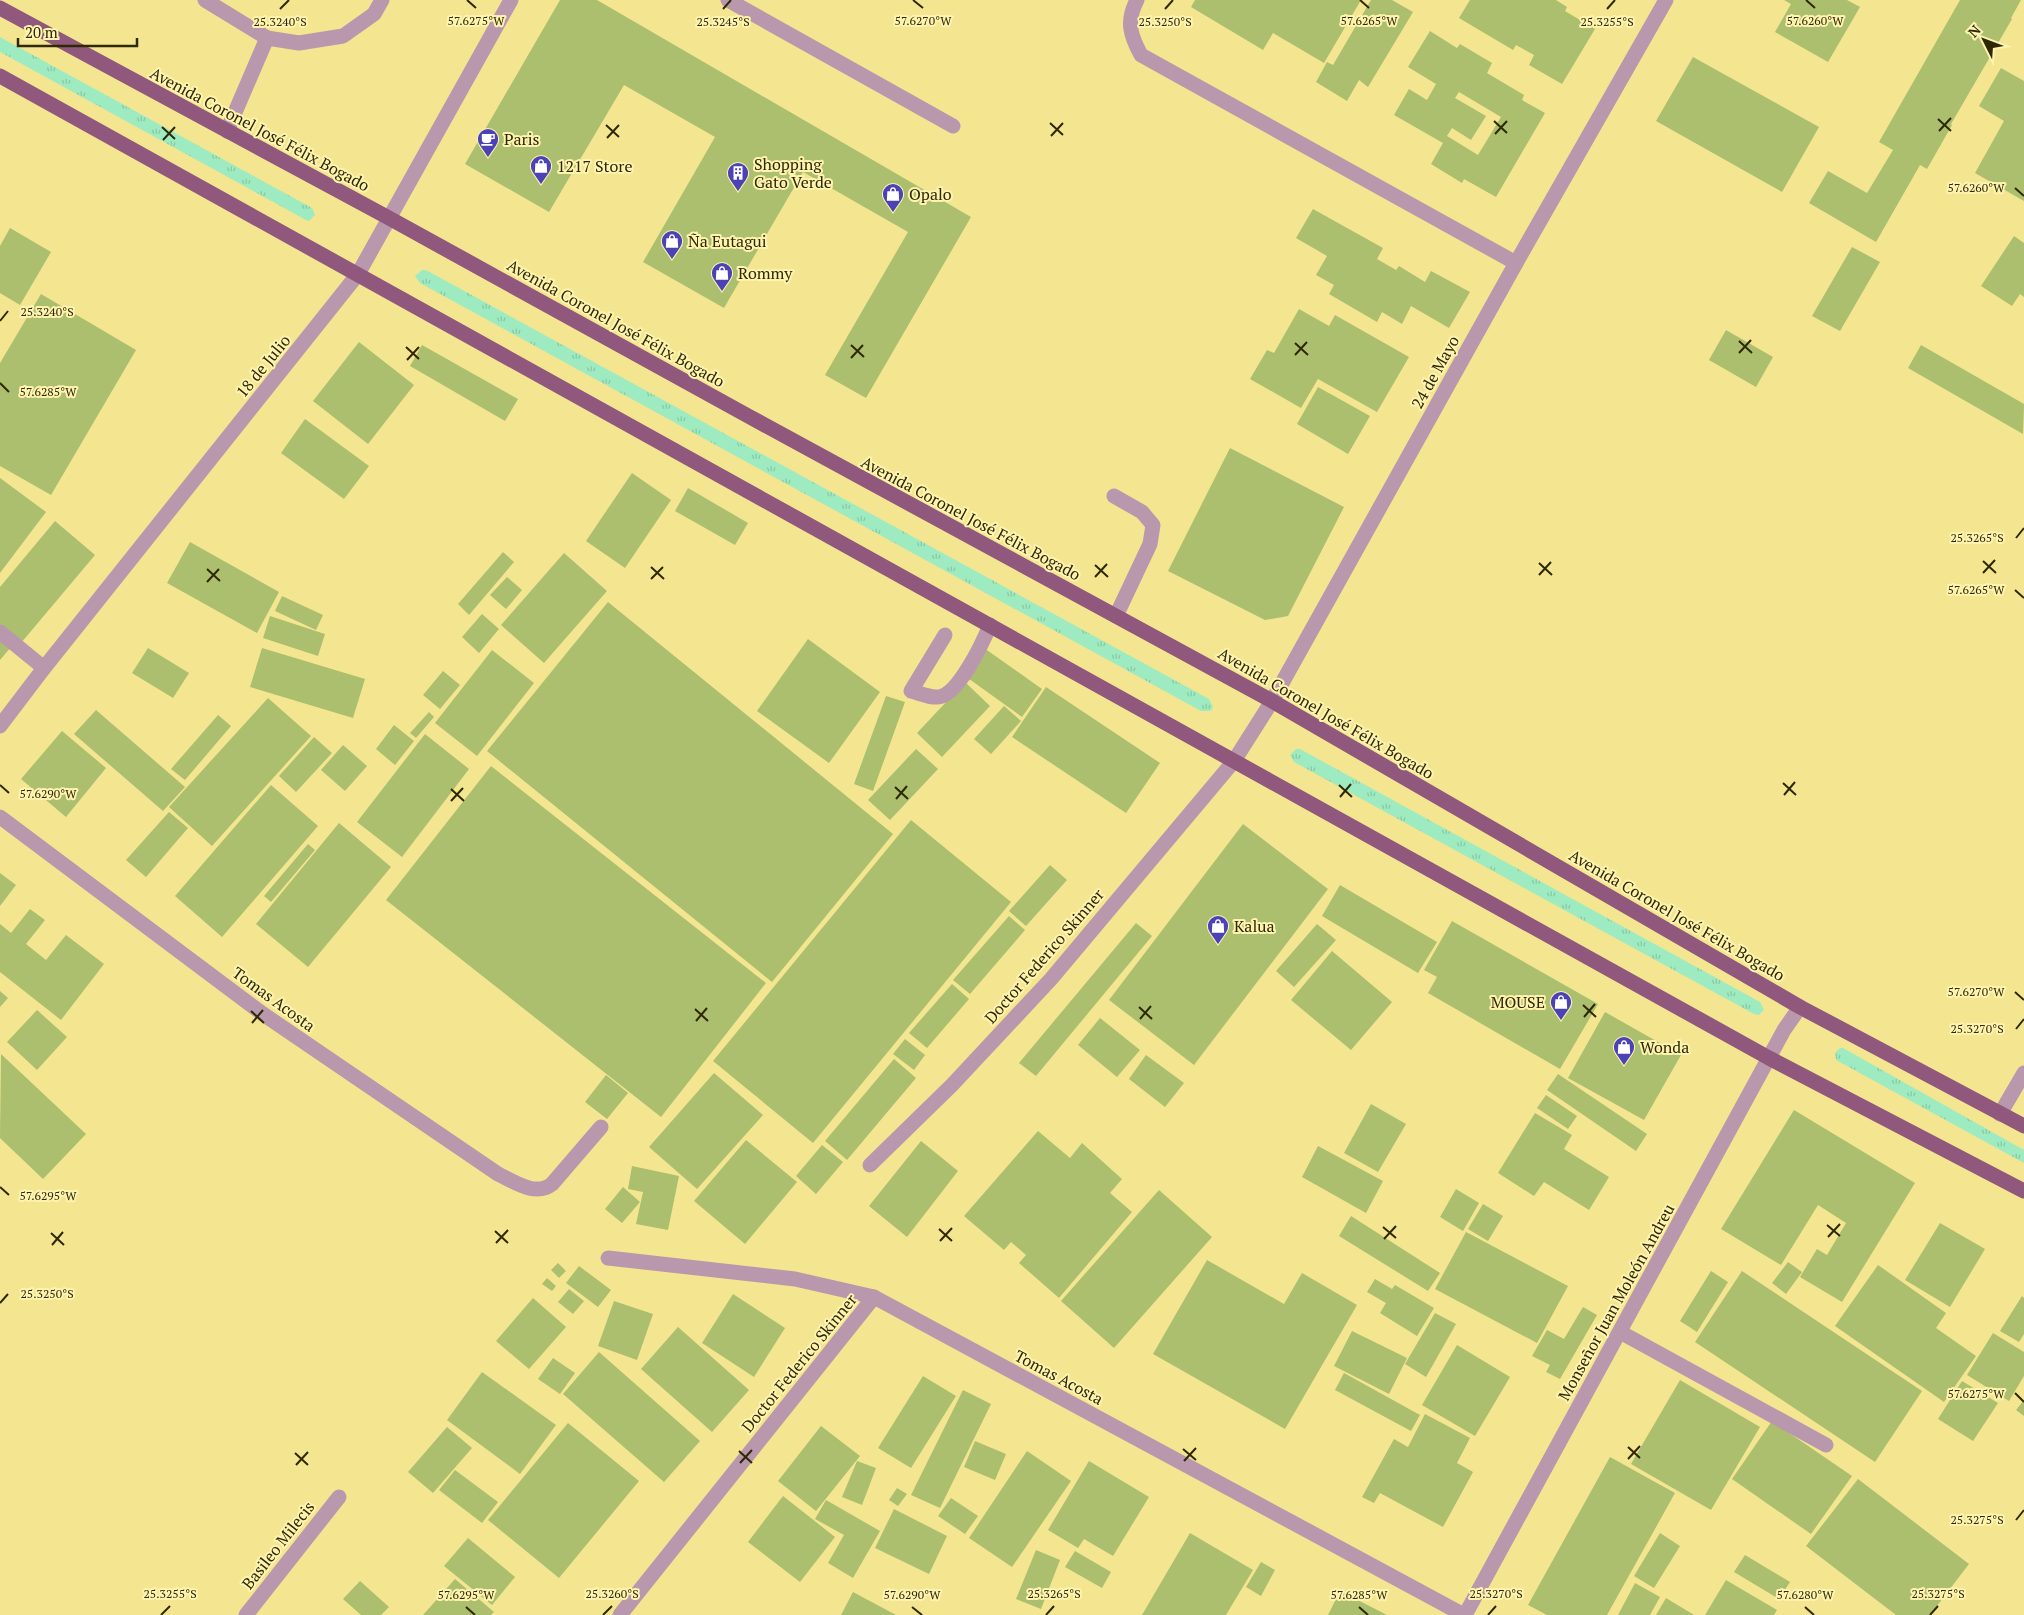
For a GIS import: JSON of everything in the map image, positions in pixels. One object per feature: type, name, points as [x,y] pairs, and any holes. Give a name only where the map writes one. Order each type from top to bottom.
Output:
[{"type":"main road","name":"Avenida Coronel José Félix Bogado","points":[[0,8],[389,218],[1272,701],[1800,1007],[2024,1126]]},
{"type":"main road","points":[[0,76],[1769,1058],[2024,1191]]},
{"type":"street","points":[[205,0],[267,38],[299,43],[342,36],[374,14],[382,0]]},
{"type":"street","name":"18 de Julio","points":[[0,726],[44,668],[358,274],[511,0]]},
{"type":"street","points":[[728,0],[953,126]]},
{"type":"street","name":"24 de Mayo","points":[[1234,761],[1272,701],[1516,263],[1666,0]]},
{"type":"street","points":[[1134,6],[1131,38],[1141,55],[1516,263]]},
{"type":"street","points":[[227,131],[267,38]]},
{"type":"street","points":[[1114,496],[1142,512],[1153,525],[1150,544],[1116,616]]},
{"type":"street","points":[[945,635],[911,691],[937,697],[949,692],[981,649],[990,625]]},
{"type":"street","points":[[0,632],[44,668]]},
{"type":"street","name":"Doctor Federico Skinner","points":[[870,1165],[952,1085],[1051,979],[1234,761]]},
{"type":"street","name":"Tomas Acosta","points":[[0,817],[264,1014],[498,1174],[517,1184],[540,1191],[552,1184],[601,1127]]},
{"type":"street","name":"Monseñor Juan Moleón Andreu","points":[[1465,1615],[1769,1058],[1800,1007]]},
{"type":"street","points":[[2000,1114],[2024,1073]]},
{"type":"street","name":"Tomas Acosta","points":[[608,1258],[795,1279],[874,1297],[1465,1615]]},
{"type":"street","name":"Doctor Federico Skinner","points":[[620,1615],[874,1297]]},
{"type":"street","points":[[1620,1332],[1826,1445]]},
{"type":"street","name":"Basileo Milecis","points":[[246,1615],[338,1497]]},
{"type":"green space","points":[[0,37],[312,208],[315,215],[309,221],[306,220],[0,52]]},
{"type":"green space","points":[[422,270],[426,270],[1209,699],[1213,707],[1211,711],[1201,711],[420,283],[415,276]]},
{"type":"green space","points":[[1296,749],[1300,749],[1760,1002],[1764,1010],[1759,1015],[1754,1014],[1294,762],[1290,755]]},
{"type":"green space","points":[[1840,1048],[2024,1150],[2024,1163],[1836,1060],[1835,1053]]},
{"type":"building","name":"Shopping Gato Verde","points":[[560,0],[597,0],[971,217],[866,398],[825,375],[908,232],[803,172],[724,308],[643,262],[715,137],[624,85],[549,212],[465,164]]},
{"type":"building","points":[[1195,0],[1361,0],[1324,63],[1273,33],[1263,50],[1191,7]]},
{"type":"building","points":[[1371,0],[1392,0],[1413,12],[1368,87],[1359,80],[1347,101],[1316,82],[1327,62],[1333,65]]},
{"type":"building","points":[[1470,0],[1556,0],[1567,7],[1565,11],[1595,29],[1562,84],[1529,65],[1534,55],[1516,45],[1513,50],[1459,18]]},
{"type":"building","points":[[1784,0],[1847,0],[1860,7],[1828,62],[1775,32],[1791,4]]},
{"type":"building","points":[[1960,0],[2021,0],[1927,169],[1920,165],[1876,242],[1809,203],[1828,171],[1867,193],[1893,150],[1879,142]]},
{"type":"building","points":[[1430,31],[1457,48],[1460,44],[1492,63],[1487,73],[1524,95],[1522,100],[1545,113],[1496,197],[1464,179],[1462,183],[1431,164],[1443,143],[1394,115],[1409,89],[1427,100],[1436,84],[1408,67]],"holes":[[[1459,92],[1501,117],[1478,155],[1447,136],[1452,128],[1471,140],[1486,116],[1455,98]]]},
{"type":"building","points":[[1693,57],[1819,127],[1782,192],[1656,121]]},
{"type":"building","points":[[2001,68],[2024,81],[2024,201],[1975,173],[2004,121],[1979,106]]},
{"type":"building","points":[[1313,209],[1383,248],[1377,259],[1396,270],[1399,266],[1425,282],[1431,271],[1470,292],[1449,328],[1411,306],[1402,324],[1382,312],[1377,322],[1329,294],[1334,285],[1316,275],[1327,256],[1296,238]]},
{"type":"building","points":[[10,228],[51,252],[20,305],[0,293],[0,246]]},
{"type":"building","points":[[2014,236],[2024,243],[2024,297],[2020,294],[2012,306],[1981,286]]},
{"type":"building","points":[[1852,247],[1880,262],[1840,331],[1812,316]]},
{"type":"building","points":[[41,294],[136,350],[51,495],[0,466],[0,363]]},
{"type":"building","points":[[1299,309],[1329,326],[1335,315],[1409,357],[1377,412],[1318,379],[1301,408],[1250,379],[1267,350],[1274,353]]},
{"type":"building","points":[[1726,330],[1773,357],[1756,387],[1709,360]]},
{"type":"building","points":[[359,342],[414,385],[368,444],[313,401]]},
{"type":"building","points":[[422,345],[518,399],[505,421],[410,366]]},
{"type":"building","points":[[1921,345],[2024,404],[2023,434],[1908,368]]},
{"type":"building","points":[[1318,387],[1370,416],[1348,454],[1297,424]]},
{"type":"building","points":[[305,419],[369,466],[344,499],[281,453]]},
{"type":"building","points":[[1230,448],[1344,507],[1288,616],[1265,620],[1168,571]]},
{"type":"building","points":[[632,473],[671,500],[625,568],[586,541]]},
{"type":"building","points":[[0,478],[46,512],[0,573]]},
{"type":"building","points":[[688,488],[748,523],[735,545],[675,511]]},
{"type":"building","points":[[55,521],[95,555],[21,643],[0,625],[0,587]]},
{"type":"building","points":[[190,542],[279,592],[257,633],[167,583]]},
{"type":"building","points":[[503,552],[514,562],[469,615],[458,604]]},
{"type":"building","points":[[564,553],[607,591],[544,663],[501,625]]},
{"type":"building","points":[[507,577],[522,590],[506,609],[490,595]]},
{"type":"building","points":[[282,596],[323,615],[316,630],[275,611]]},
{"type":"building","points":[[608,602],[893,834],[772,982],[487,751]]},
{"type":"building","points":[[482,614],[499,629],[479,653],[462,637]]},
{"type":"building","points":[[270,616],[325,634],[318,656],[263,638]]},
{"type":"building","points":[[0,639],[11,647],[0,660]]},
{"type":"building","points":[[808,639],[880,692],[829,763],[757,711]]},
{"type":"building","points":[[148,648],[189,673],[173,698],[132,673]]},
{"type":"building","points":[[262,648],[365,679],[353,718],[250,687]]},
{"type":"building","points":[[984,648],[1042,689],[1022,717],[965,676]]},
{"type":"building","points":[[492,650],[534,683],[477,756],[435,723]]},
{"type":"building","points":[[443,671],[460,685],[440,709],[423,695]]},
{"type":"building","points":[[965,682],[990,706],[942,757],[917,733]]},
{"type":"building","points":[[1046,687],[1160,763],[1126,813],[1012,737]]},
{"type":"building","points":[[886,696],[905,702],[873,791],[854,784]]},
{"type":"building","points":[[268,698],[311,736],[212,846],[169,807]]},
{"type":"building","points":[[1004,706],[1021,721],[991,754],[974,739]]},
{"type":"building","points":[[96,710],[185,787],[163,811],[74,734]]},
{"type":"building","points":[[429,712],[434,717],[416,738],[410,733]]},
{"type":"building","points":[[218,715],[231,726],[185,780],[171,769]]},
{"type":"building","points":[[394,725],[414,741],[395,765],[376,749]]},
{"type":"building","points":[[62,731],[106,768],[66,817],[21,779]]},
{"type":"building","points":[[425,734],[469,769],[402,857],[357,822]]},
{"type":"building","points":[[314,737],[332,753],[296,792],[279,776]]},
{"type":"building","points":[[343,745],[367,766],[345,791],[321,770]]},
{"type":"building","points":[[916,749],[938,769],[890,820],[868,800]]},
{"type":"building","points":[[491,766],[766,983],[661,1117],[386,900]]},
{"type":"building","points":[[271,785],[318,826],[222,937],[175,896]]},
{"type":"building","points":[[169,812],[188,828],[146,877],[126,860]]},
{"type":"building","points":[[911,820],[1011,902],[813,1143],[713,1061]]},
{"type":"building","points":[[339,823],[391,867],[308,967],[256,924]]},
{"type":"building","name":"Kalua","points":[[1243,824],[1328,889],[1194,1065],[1109,1000]]},
{"type":"building","points":[[308,844],[315,850],[271,902],[264,896]]},
{"type":"building","points":[[1050,865],[1067,880],[1026,926],[1009,911]]},
{"type":"building","points":[[0,873],[16,885],[0,906]]},
{"type":"building","points":[[1340,885],[1437,942],[1418,973],[1322,916]]},
{"type":"building","points":[[30,909],[45,920],[26,944],[46,960],[66,935],[104,964],[61,1020],[0,972],[0,924],[11,933]]},
{"type":"building","points":[[1009,916],[1025,930],[970,994],[953,980]]},
{"type":"building","points":[[1452,921],[1598,1004],[1560,1069],[1428,993],[1437,977],[1424,970]]},
{"type":"building","points":[[1136,923],[1152,936],[1036,1076],[1019,1063]]},
{"type":"building","points":[[1317,924],[1336,940],[1294,987],[1276,971]]},
{"type":"building","points":[[1332,951],[1392,1002],[1351,1050],[1291,1000]]},
{"type":"building","points":[[952,984],[969,999],[927,1048],[909,1033]]},
{"type":"building","points":[[0,991],[8,998],[0,1007]]},
{"type":"building","points":[[37,1010],[67,1037],[37,1070],[7,1042]]},
{"type":"building","name":"Wonda","points":[[1605,1012],[1681,1055],[1644,1120],[1568,1078]]},
{"type":"building","points":[[1100,1018],[1140,1050],[1117,1077],[1078,1045]]},
{"type":"building","points":[[905,1039],[925,1055],[914,1070],[893,1054]]},
{"type":"building","points":[[1,1054],[86,1134],[43,1179],[0,1138]]},
{"type":"building","points":[[1146,1055],[1184,1083],[1165,1107],[1129,1079]]},
{"type":"building","points":[[894,1059],[916,1078],[847,1160],[825,1141]]},
{"type":"building","points":[[714,1073],[763,1115],[697,1189],[649,1147]]},
{"type":"building","points":[[1558,1074],[1647,1134],[1636,1151],[1547,1090]]},
{"type":"building","points":[[606,1075],[628,1093],[607,1119],[585,1102]]},
{"type":"building","points":[[1546,1095],[1577,1116],[1568,1129],[1537,1108]]},
{"type":"building","points":[[1371,1104],[1406,1124],[1378,1172],[1344,1153]]},
{"type":"building","points":[[1794,1110],[1915,1183],[1842,1302],[1800,1277],[1817,1249],[1827,1255],[1846,1223],[1818,1205],[1781,1265],[1721,1229]]},
{"type":"building","points":[[1535,1113],[1572,1135],[1564,1149],[1609,1177],[1589,1210],[1544,1182],[1534,1196],[1498,1173]]},
{"type":"building","points":[[1038,1131],[1070,1158],[1082,1143],[1122,1179],[1110,1193],[1132,1212],[1059,1298],[1019,1263],[1026,1255],[1011,1242],[1004,1250],[964,1216]]},
{"type":"building","points":[[746,1140],[797,1182],[745,1244],[694,1201]]},
{"type":"building","points":[[921,1141],[958,1171],[907,1237],[869,1206]]},
{"type":"building","points":[[822,1145],[843,1162],[816,1194],[796,1176]]},
{"type":"building","points":[[1318,1146],[1383,1181],[1366,1213],[1302,1177]]},
{"type":"building","points":[[632,1166],[679,1176],[668,1230],[636,1224],[643,1192],[628,1189]]},
{"type":"building","points":[[623,1187],[640,1202],[622,1223],[605,1209]]},
{"type":"building","points":[[1456,1189],[1479,1203],[1463,1231],[1440,1217]]},
{"type":"building","points":[[1159,1190],[1212,1237],[1114,1348],[1061,1301]]},
{"type":"building","points":[[1483,1204],[1503,1216],[1488,1241],[1468,1229]]},
{"type":"building","points":[[1351,1216],[1440,1273],[1428,1291],[1339,1236]]},
{"type":"building","points":[[1940,1223],[1985,1249],[1950,1307],[1905,1280]]},
{"type":"building","points":[[1466,1232],[1568,1286],[1537,1343],[1435,1289]]},
{"type":"building","points":[[1207,1260],[1284,1304],[1302,1273],[1357,1305],[1285,1429],[1153,1354]]},
{"type":"building","points":[[1788,1262],[1802,1272],[1786,1294],[1772,1283]]},
{"type":"building","points":[[558,1263],[566,1271],[559,1278],[551,1270]]},
{"type":"building","points":[[1878,1265],[1946,1313],[1936,1328],[1976,1356],[1944,1402],[1835,1326]]},
{"type":"building","points":[[579,1266],[611,1290],[598,1307],[566,1283]]},
{"type":"building","points":[[1711,1271],[1728,1282],[1697,1332],[1680,1321]]},
{"type":"building","points":[[1742,1271],[1922,1391],[1875,1462],[1695,1342]]},
{"type":"building","points":[[547,1278],[556,1286],[552,1291],[542,1284]]},
{"type":"building","points":[[1375,1279],[1392,1289],[1395,1285],[1434,1308],[1417,1336],[1380,1313],[1386,1303],[1367,1292]]},
{"type":"building","points":[[569,1289],[584,1301],[573,1314],[558,1302]]},
{"type":"building","points":[[733,1294],[785,1328],[754,1377],[702,1343]]},
{"type":"building","points":[[2022,1296],[2024,1298],[2024,1334],[2019,1342],[2000,1331]]},
{"type":"building","points":[[533,1298],[566,1327],[529,1369],[496,1341]]},
{"type":"building","points":[[614,1301],[653,1314],[637,1360],[598,1346]]},
{"type":"building","points":[[1583,1307],[1597,1315],[1560,1379],[1546,1372],[1550,1365],[1532,1356],[1547,1330],[1564,1339]]},
{"type":"building","points":[[1435,1313],[1456,1324],[1426,1377],[1405,1364]]},
{"type":"building","points":[[678,1327],[749,1390],[712,1432],[641,1369]]},
{"type":"building","points":[[1352,1331],[1407,1358],[1389,1394],[1334,1366]]},
{"type":"building","points":[[1993,1333],[2024,1352],[2024,1376],[2009,1401],[1967,1375]]},
{"type":"building","points":[[1457,1345],[1510,1377],[1475,1436],[1422,1405]]},
{"type":"building","points":[[599,1352],[700,1441],[664,1482],[563,1394]]},
{"type":"building","points":[[553,1358],[575,1373],[560,1394],[538,1379]]},
{"type":"building","points":[[482,1372],[556,1425],[520,1474],[447,1420]]},
{"type":"building","points":[[1344,1373],[1420,1415],[1411,1431],[1335,1390]]},
{"type":"building","points":[[923,1376],[956,1396],[911,1468],[878,1448]]},
{"type":"building","points":[[1680,1380],[1760,1427],[1711,1510],[1631,1464]]},
{"type":"building","points":[[1962,1381],[1998,1403],[1973,1441],[1938,1419]]},
{"type":"building","points":[[963,1390],[991,1404],[940,1508],[911,1495]]},
{"type":"building","points":[[2024,1400],[2024,1416],[2016,1410]]},
{"type":"building","points":[[1425,1414],[1470,1438],[1457,1463],[1473,1472],[1443,1527],[1380,1493],[1374,1503],[1362,1497],[1394,1439],[1408,1447]]},
{"type":"building","points":[[1772,1421],[1852,1476],[1811,1534],[1732,1479]]},
{"type":"building","points":[[568,1423],[639,1481],[559,1578],[488,1520]]},
{"type":"building","points":[[821,1426],[860,1456],[816,1511],[778,1481]]},
{"type":"building","points":[[447,1427],[472,1448],[433,1493],[408,1472]]},
{"type":"building","points":[[975,1441],[1006,1454],[995,1480],[964,1467]]},
{"type":"building","points":[[1027,1451],[1071,1481],[1012,1567],[969,1538]]},
{"type":"building","points":[[1610,1457],[1675,1493],[1607,1615],[1547,1615],[1528,1605]]},
{"type":"building","points":[[857,1461],[876,1468],[862,1505],[842,1497]]},
{"type":"building","points":[[1089,1461],[1149,1497],[1113,1556],[1084,1539],[1078,1548],[1048,1530]]},
{"type":"building","points":[[455,1470],[498,1502],[482,1523],[439,1490]]},
{"type":"building","points":[[1858,1479],[1969,1564],[1930,1615],[1896,1615],[1806,1546]]},
{"type":"building","points":[[897,1488],[907,1494],[898,1506],[889,1500]]},
{"type":"building","points":[[783,1496],[835,1537],[800,1582],[748,1542]]},
{"type":"building","points":[[951,1498],[978,1516],[965,1534],[938,1516]]},
{"type":"building","points":[[826,1500],[880,1531],[853,1578],[828,1563],[844,1535],[815,1519]]},
{"type":"building","points":[[894,1509],[947,1536],[929,1574],[875,1548]]},
{"type":"building","points":[[1190,1533],[1253,1570],[1226,1615],[1142,1615]]},
{"type":"building","points":[[1660,1533],[1680,1546],[1654,1588],[1634,1576]]},
{"type":"building","points":[[468,1538],[515,1577],[492,1605],[444,1566]]},
{"type":"building","points":[[1036,1550],[1060,1560],[1041,1609],[1016,1599]]},
{"type":"building","points":[[1075,1551],[1111,1572],[1102,1588],[1065,1567]]},
{"type":"building","points":[[1745,1555],[1790,1582],[1779,1599],[1734,1572]]},
{"type":"building","points":[[1261,1562],[1275,1570],[1261,1596],[1246,1587]]},
{"type":"building","points":[[455,1579],[494,1612],[491,1615],[423,1615]]},
{"type":"building","points":[[1726,1580],[1777,1610],[1774,1615],[1705,1615]]},
{"type":"building","points":[[360,1581],[389,1607],[381,1615],[361,1615],[343,1599]]},
{"type":"building","points":[[1635,1583],[1660,1597],[1650,1615],[1618,1615]]},
{"type":"building","points":[[1340,1591],[1387,1615],[1328,1615]]},
{"type":"building","points":[[853,1592],[896,1615],[841,1615]]},
{"type":"building","points":[[1666,1598],[1694,1615],[1656,1615]]},
{"type":"place","name":"Paris","points":[[488,158]]},
{"type":"place","name":"1217 Store","points":[[541,185]]},
{"type":"place","name":"Shopping Gato Verde","points":[[738,192]]},
{"type":"place","name":"Opalo","points":[[893,213]]},
{"type":"place","name":"Ña Eutagui","points":[[672,260]]},
{"type":"place","name":"Rommy","points":[[722,292]]},
{"type":"place","name":"Kalua","points":[[1218,945]]},
{"type":"place","name":"MOUSE","points":[[1561,1021]]},
{"type":"place","name":"Wonda","points":[[1624,1066]]}]
